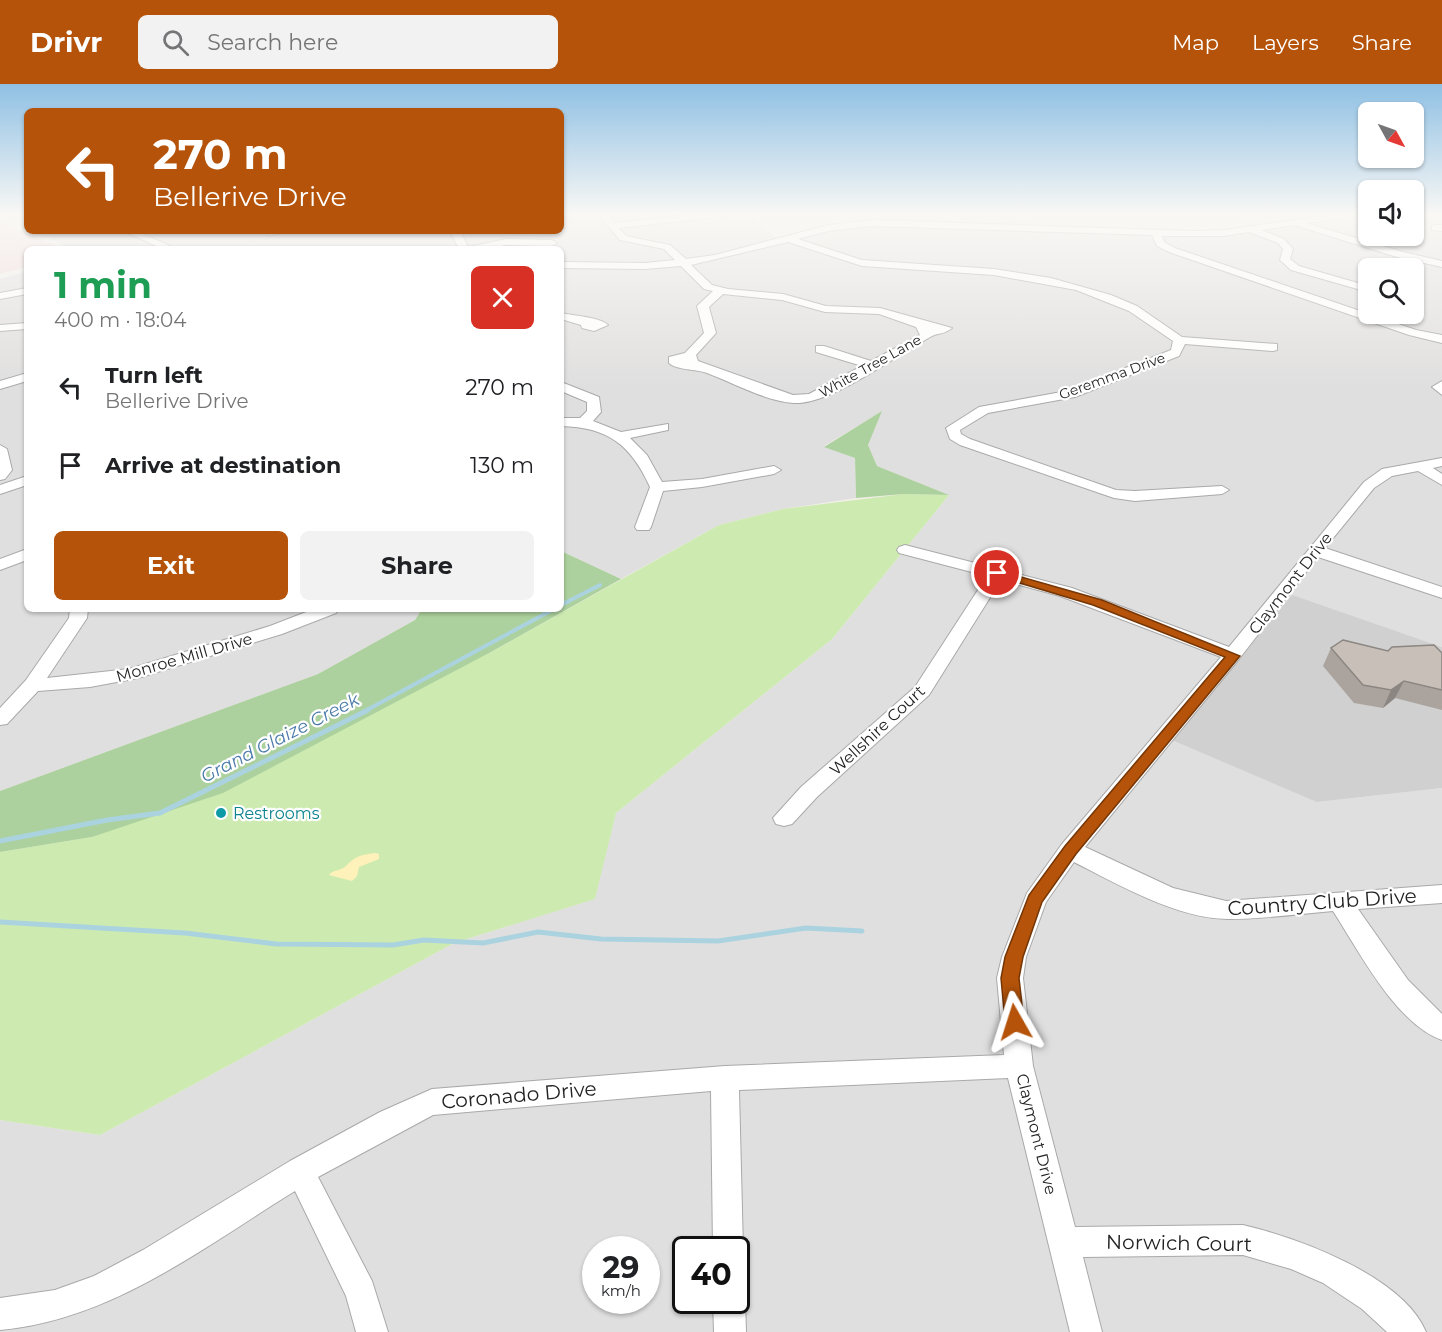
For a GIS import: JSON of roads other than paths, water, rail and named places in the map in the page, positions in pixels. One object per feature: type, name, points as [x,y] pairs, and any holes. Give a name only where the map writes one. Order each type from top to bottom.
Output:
[{"type":"street","name":"White Tree Lane","points":[[690,271],[702,284],[721,290],[783,297],[825,309],[880,311],[922,328],[924,338],[874,366],[802,398],[778,396],[692,360],[710,333],[710,324],[703,309],[704,303],[721,290]]},
{"type":"street","name":"Geremma Drive","points":[[977,271],[1001,273],[1065,285],[1145,314],[1164,325],[1179,340],[1178,351],[1168,357],[1070,394],[984,410],[953,428],[954,436],[965,442],[1114,494],[1136,496],[1222,490]]},
{"type":"street","points":[[1234,271],[1413,333],[1442,339]]},
{"type":"street","points":[[1306,271],[1358,286]]},
{"type":"street","points":[[0,296],[24,292]]},
{"type":"street","points":[[564,317],[587,323]]},
{"type":"street","points":[[0,328],[24,326]]},
{"type":"street","points":[[1179,340],[1273,347]]},
{"type":"street","points":[[820,349],[874,366]]},
{"type":"street","points":[[0,385],[24,378]]},
{"type":"street","points":[[1442,385],[1438,387],[1442,391]]},
{"type":"street","points":[[564,387],[583,393],[594,400],[594,412],[584,422]]},
{"type":"street","points":[[564,422],[584,422],[606,428],[620,436],[652,471],[657,487],[644,527]]},
{"type":"street","points":[[620,436],[663,427]]},
{"type":"street","points":[[0,449],[4,470],[0,480],[24,479]]},
{"type":"street","name":"Claymont Drive","points":[[1086,1332],[1019,1066],[1010,978],[1014,957],[1035,899],[1070,850],[1233,656],[1315,550],[1374,480],[1387,472],[1442,462]]},
{"type":"street","points":[[1419,465],[1442,481]]},
{"type":"street","points":[[657,487],[702,483],[774,470]]},
{"type":"street","points":[[905,550],[997,573],[1097,602],[1233,656]]},
{"type":"street","points":[[1315,550],[1442,593]]},
{"type":"street","points":[[0,565],[24,555]]},
{"type":"street","name":"Wellshire Court","points":[[784,818],[809,792],[922,691],[997,573]]},
{"type":"street","points":[[0,719],[21,702],[78,618],[79,612]]},
{"type":"street","name":"Monroe Mill Drive","points":[[33,685],[90,681],[130,674],[284,628],[323,612]]},
{"type":"street","name":"Country Club Drive","points":[[1070,850],[1157,893],[1208,908],[1226,910],[1341,904],[1442,894]]},
{"type":"street","points":[[1341,904],[1408,1000],[1425,1018],[1442,1029]]},
{"type":"street","name":"Coronado Drive","points":[[0,1314],[24,1313],[61,1305],[90,1295],[142,1268],[300,1171],[407,1111],[432,1102],[725,1078],[1019,1066]]},
{"type":"street","points":[[725,1078],[728,1236]]},
{"type":"street","points":[[300,1171],[361,1292],[372,1332]]},
{"type":"street","name":"Norwich Court","points":[[1064,1242],[1244,1240],[1269,1246],[1332,1270],[1366,1290],[1410,1332]]},
{"type":"street","points":[[729,1314],[730,1332]]},
{"type":"waterway","name":"Grand Glaize Creek","points":[[564,603],[600,585]]},
{"type":"waterway","name":"Grand Glaize Creek","points":[[365,711],[548,612]]},
{"type":"waterway","name":"Grand Glaize Creek","points":[[0,841],[107,820],[160,813],[368,710]]},
{"type":"waterway","points":[[0,922],[185,933],[276,944],[393,945],[424,940],[483,943],[538,932],[601,939],[718,941],[806,928],[862,931]]},
{"type":"place","name":"Restrooms","points":[[221,813]]}]
